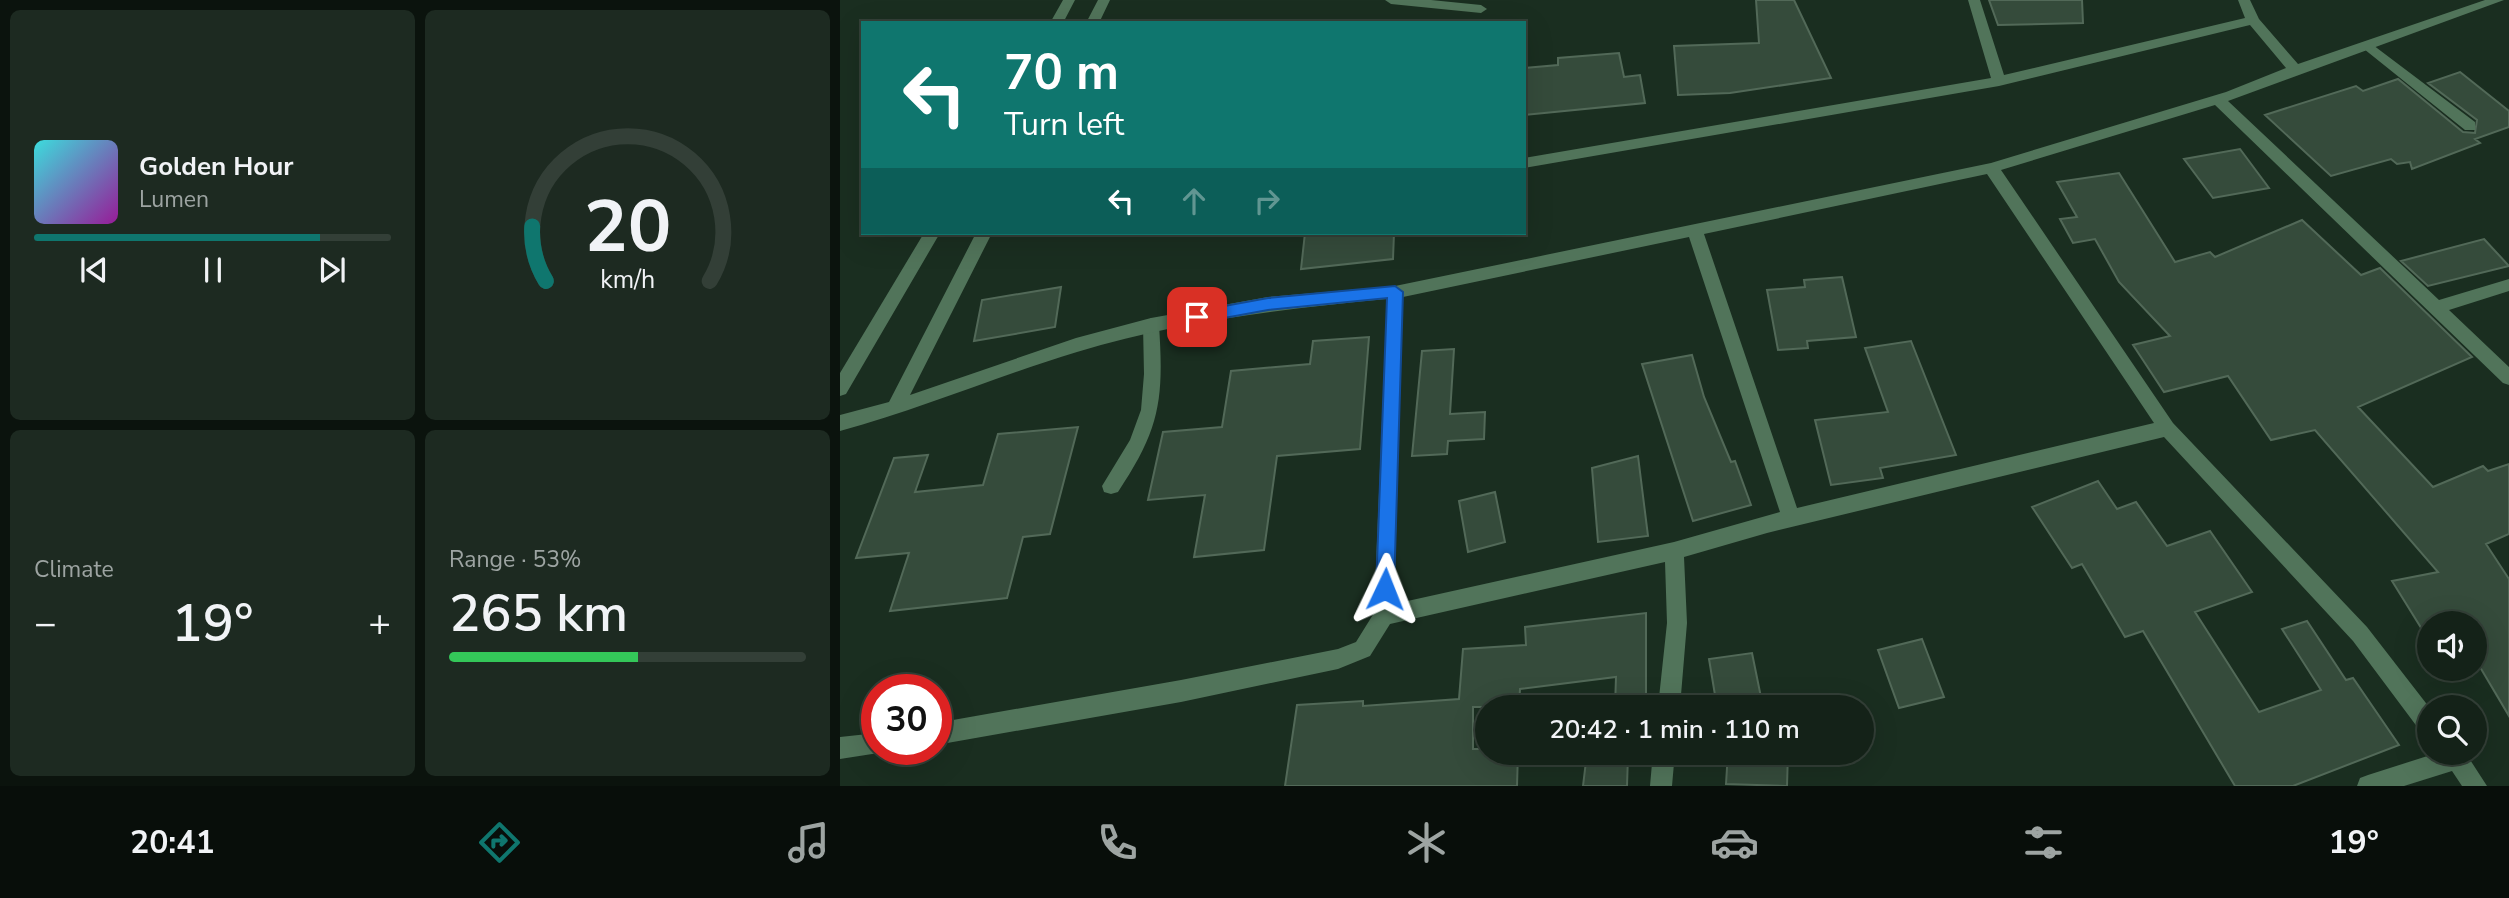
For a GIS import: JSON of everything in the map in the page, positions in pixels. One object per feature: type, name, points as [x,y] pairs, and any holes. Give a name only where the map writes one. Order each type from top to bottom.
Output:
[{"type":"street","points":[[1057,21],[1069,0]]},
{"type":"street","points":[[1093,21],[1104,0]]},
{"type":"street","points":[[1391,0],[1480,11]]},
{"type":"street","points":[[1974,0],[1999,81]]},
{"type":"street","points":[[2244,0],[2253,20],[2295,70]]},
{"type":"street","points":[[840,423],[895,408],[1076,345],[1151,325],[1268,304],[1395,292],[1991,168],[2218,99],[2498,0]]},
{"type":"street","points":[[1526,163],[1999,81],[2253,20]]},
{"type":"street","points":[[2369,46],[2470,126]]},
{"type":"street","points":[[2218,99],[2509,378]]},
{"type":"street","points":[[1991,168],[2167,428],[2360,634],[2417,708]]},
{"type":"street","points":[[1695,231],[1791,518]]},
{"type":"street","points":[[840,389],[931,235]]},
{"type":"street","points":[[895,408],[983,235]]},
{"type":"street","points":[[2435,308],[2509,285]]},
{"type":"street","points":[[952,731],[1181,691],[1338,659],[1363,649],[1384,616],[1395,292]]},
{"type":"street","points":[[1111,486],[1137,450],[1150,418],[1154,388],[1151,325]]},
{"type":"street","points":[[1384,616],[1674,551],[1791,518],[2167,428]]},
{"type":"street","points":[[1670,695],[1677,623],[1674,551]]},
{"type":"street","points":[[840,748],[861,746]]},
{"type":"street","points":[[1661,786],[1663,765]]},
{"type":"street","points":[[2368,786],[2428,765]]},
{"type":"street","points":[[2460,765],[2476,786]]},
{"type":"building","points":[[1756,0],[1794,0],[1831,78],[1730,93],[1678,95],[1674,46],[1759,43]]},
{"type":"building","points":[[1989,0],[2082,0],[2083,23],[1998,25]]},
{"type":"building","points":[[1619,53],[1624,77],[1640,75],[1645,103],[1526,115],[1526,68],[1558,65],[1558,58]]},
{"type":"building","points":[[2460,72],[2509,111],[2509,127],[2475,139],[2480,143],[2412,169],[2410,162],[2397,164],[2391,159],[2331,176],[2265,115],[2356,86],[2363,91],[2398,79],[2463,132],[2475,133],[2477,120],[2428,83]]},
{"type":"building","points":[[2240,149],[2269,188],[2213,198],[2184,159]]},
{"type":"building","points":[[2119,173],[2175,262],[2210,252],[2215,257],[2302,220],[2361,275],[2380,268],[2472,357],[2358,407],[2433,487],[2483,466],[2488,471],[2509,464],[2509,534],[2486,544],[2509,579],[2509,716],[2487,679],[2487,611],[2417,611],[2417,621],[2392,581],[2438,572],[2315,430],[2271,440],[2228,376],[2164,392],[2133,345],[2170,336],[2119,282],[2095,239],[2073,243],[2060,219],[2077,217],[2057,182]]},
{"type":"building","points":[[1305,235],[1394,235],[1393,259],[1301,269]]},
{"type":"building","points":[[2484,239],[2509,266],[2428,286],[2401,261]]},
{"type":"building","points":[[1842,277],[1856,337],[1807,341],[1808,348],[1778,350],[1767,290],[1805,287],[1804,280]]},
{"type":"building","points":[[1061,287],[1055,327],[974,341],[982,300]]},
{"type":"building","points":[[1369,337],[1360,449],[1277,456],[1264,550],[1194,557],[1205,495],[1148,500],[1163,432],[1222,427],[1231,371],[1310,364],[1313,341]]},
{"type":"building","points":[[1911,341],[1956,455],[1880,468],[1883,478],[1831,485],[1815,420],[1888,412],[1865,348]]},
{"type":"building","points":[[1454,349],[1450,414],[1485,412],[1484,439],[1448,441],[1447,454],[1412,456],[1422,351]]},
{"type":"building","points":[[1692,355],[1704,397],[1731,462],[1735,461],[1751,505],[1693,521],[1642,364]]},
{"type":"building","points":[[1078,427],[1050,534],[1023,537],[1007,598],[890,611],[909,553],[856,558],[894,458],[928,455],[915,492],[983,485],[998,434]]},
{"type":"building","points":[[1638,456],[1648,536],[1598,542],[1592,468]]},
{"type":"building","points":[[2098,481],[2117,509],[2136,502],[2167,546],[2210,531],[2252,592],[2195,612],[2259,712],[2321,690],[2282,629],[2307,621],[2346,680],[2353,678],[2399,745],[2293,786],[2235,786],[2143,631],[2125,637],[2082,564],[2072,568],[2032,507]]},
{"type":"building","points":[[1495,492],[1505,542],[1468,552],[1459,501]]},
{"type":"building","points":[[1646,613],[1646,695],[1615,695],[1616,677],[1520,689],[1520,695],[1475,695],[1475,765],[1518,765],[1517,786],[1285,786],[1297,705],[1363,701],[1363,706],[1459,699],[1463,649],[1526,645],[1525,627]]},
{"type":"building","points":[[1922,639],[1944,697],[1899,708],[1878,650]]},
{"type":"building","points":[[1752,653],[1761,695],[1715,695],[1709,659]]},
{"type":"building","points":[[1586,765],[1628,765],[1627,786],[1583,786]]},
{"type":"building","points":[[1727,765],[1788,765],[1787,786],[1726,784]]},
{"type":"route","points":[[1197,317],[1268,304],[1395,292],[1385,589]]}]
